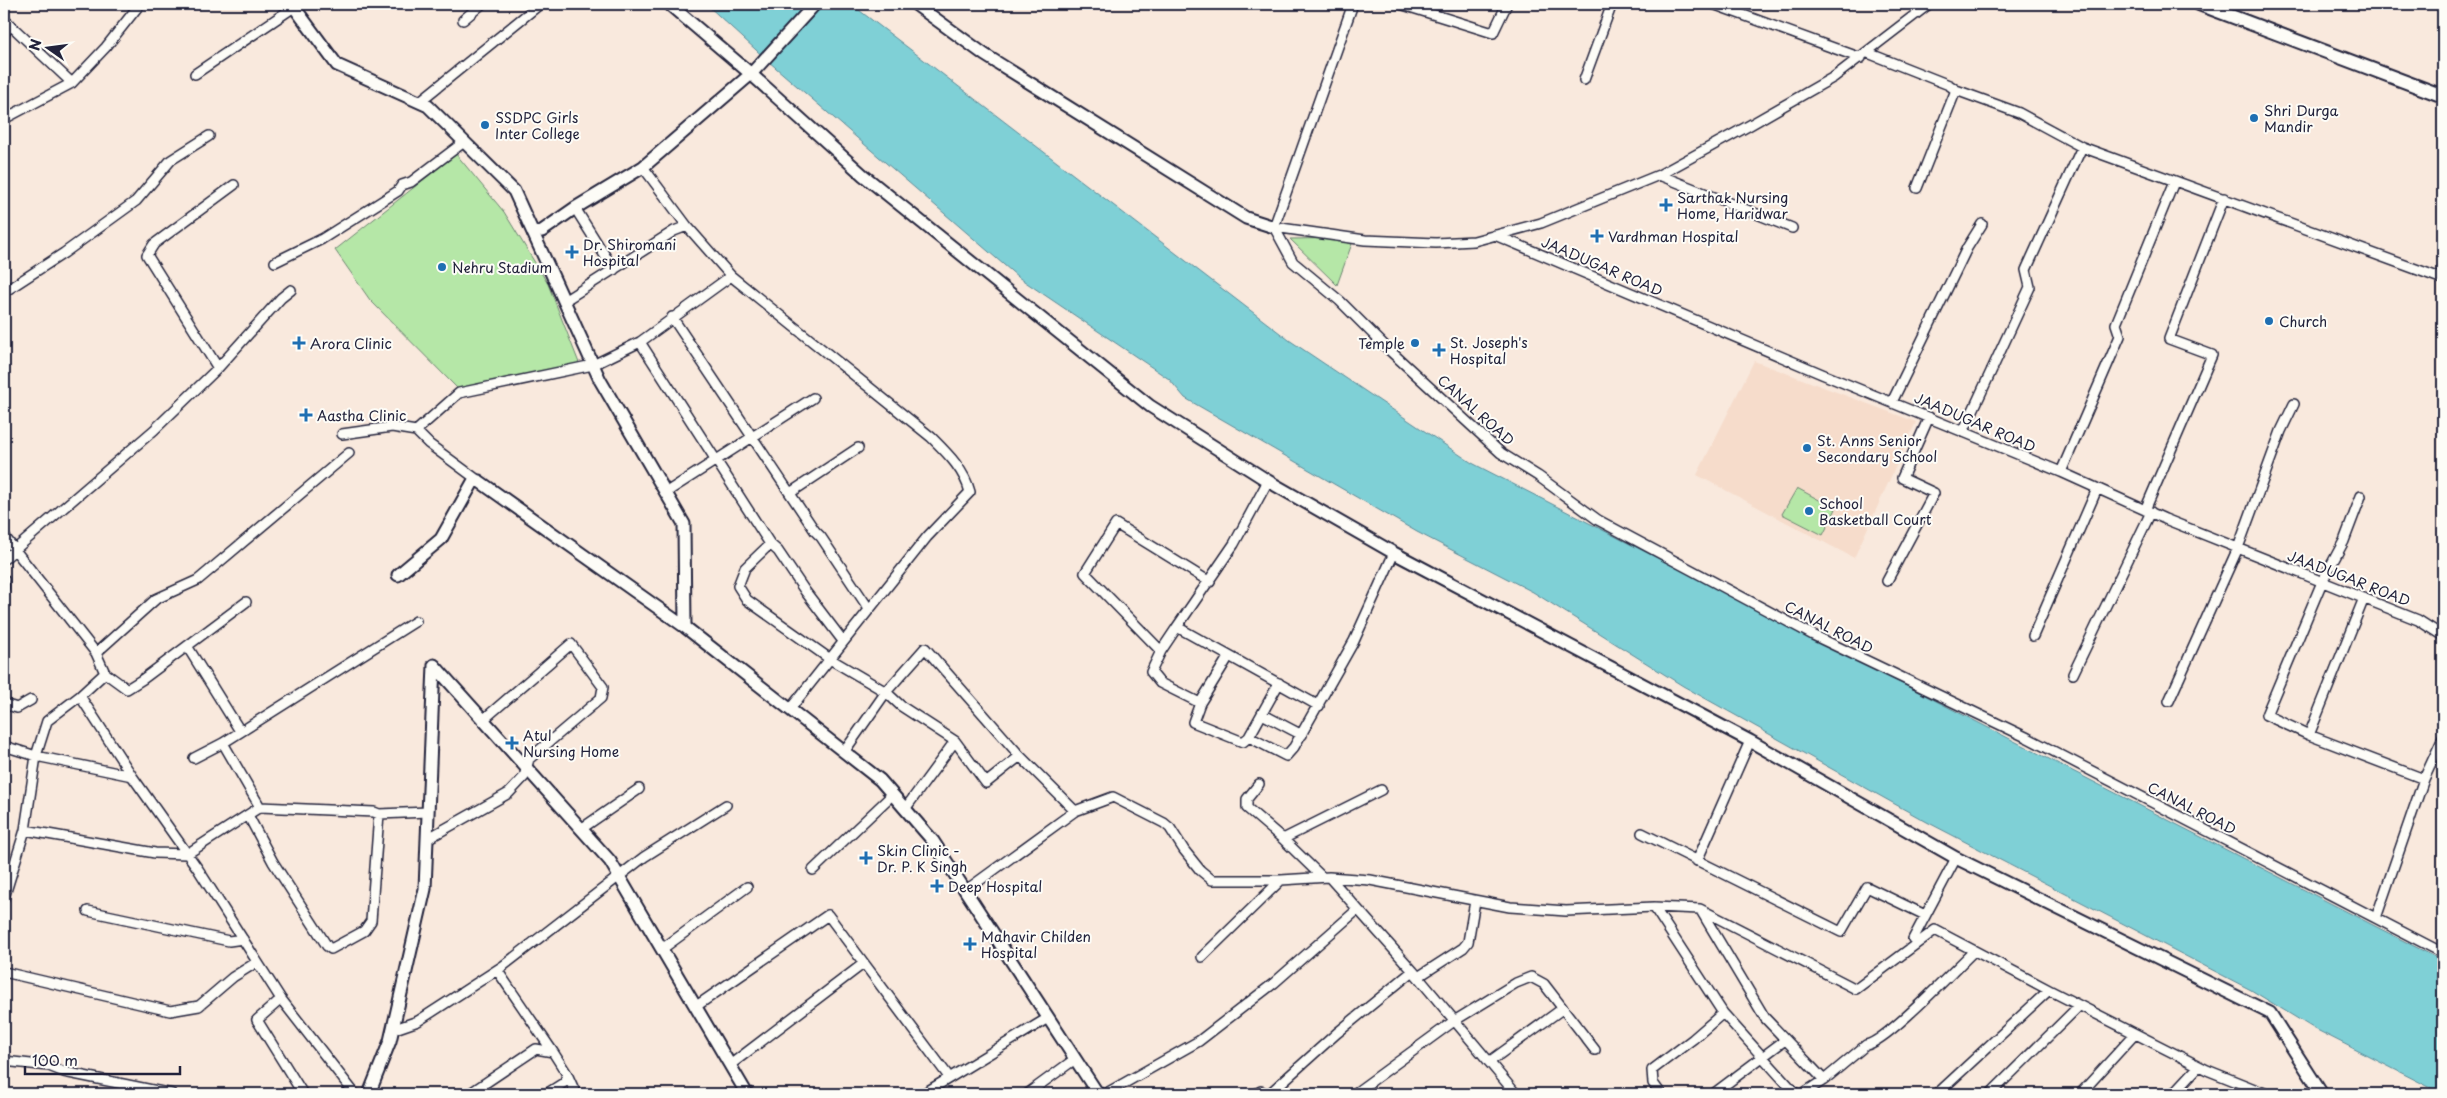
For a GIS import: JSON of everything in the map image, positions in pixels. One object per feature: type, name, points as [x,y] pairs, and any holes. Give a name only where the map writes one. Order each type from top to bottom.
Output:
[{"type":"main road","points":[[2199,4],[2443,96]]},
{"type":"street","points":[[4,119],[72,83],[106,47],[140,4]]},
{"type":"street","points":[[463,20],[482,4]]},
{"type":"street","points":[[419,102],[540,4]]},
{"type":"street","points":[[669,4],[751,74],[862,175],[1150,406],[1268,481],[1394,553],[1750,741],[1956,858],[2270,1013],[2322,1094]]},
{"type":"street","points":[[533,233],[542,231],[644,167],[751,74],[815,4]]},
{"type":"street","points":[[915,4],[985,55],[1246,218],[1274,227],[1365,240],[1436,243],[1474,241],[1540,223],[1659,175],[1834,77],[1929,4]]},
{"type":"street","points":[[1274,227],[1349,4]]},
{"type":"street","points":[[1400,4],[1493,33],[1507,4]]},
{"type":"street","points":[[1584,80],[1612,4]]},
{"type":"street","points":[[1713,4],[1949,85],[1956,90],[2019,113],[2082,147],[2443,279]]},
{"type":"street","points":[[194,74],[293,5],[337,65],[428,106],[514,191],[593,365],[684,524],[685,627]]},
{"type":"street","points":[[4,34],[7,22],[72,83]]},
{"type":"street","points":[[1917,188],[1956,90]]},
{"type":"street","points":[[4,292],[64,253],[136,200],[171,160],[209,136]]},
{"type":"street","points":[[275,262],[322,239],[398,192],[402,185],[411,182],[464,142]]},
{"type":"street","points":[[1963,432],[2030,287],[2026,270],[2082,147]]},
{"type":"street","points":[[644,167],[687,226],[731,276],[931,437],[954,460],[968,484],[970,492],[927,537],[790,710]]},
{"type":"street","points":[[1659,175],[1792,228]]},
{"type":"street","points":[[2061,472],[2120,336],[2116,324],[2174,182]]},
{"type":"street","points":[[218,368],[147,255],[154,244],[234,185]]},
{"type":"street","points":[[2073,674],[2148,511],[2212,355],[2169,339],[2224,198]]},
{"type":"street","points":[[576,208],[614,270]]},
{"type":"street","points":[[1892,402],[1968,248],[1982,224]]},
{"type":"street","points":[[564,301],[674,232],[687,226]]},
{"type":"street","name":"CANAL ROAD","points":[[1274,227],[1293,262],[1340,301],[1387,348],[1501,453],[1538,476],[1598,520],[1622,535],[1813,635],[2028,738],[2443,953]]},
{"type":"street","name":"JAADUGAR ROAD","points":[[1495,236],[2061,472],[2148,511],[2418,620],[2443,636]]},
{"type":"street","points":[[416,431],[459,393],[593,365],[640,342],[731,276]]},
{"type":"street","points":[[4,560],[154,430],[218,368],[281,298],[291,290]]},
{"type":"street","points":[[672,317],[869,609]]},
{"type":"street","points":[[640,342],[770,544],[778,551],[805,591],[843,641]]},
{"type":"street","points":[[666,493],[813,398]]},
{"type":"street","points":[[2169,701],[2238,548],[2281,431],[2294,404]]},
{"type":"street","points":[[1887,581],[1934,493],[1902,478],[1929,417]]},
{"type":"street","points":[[342,434],[392,427],[416,431],[428,444],[685,627],[880,780],[932,841],[1098,1094]]},
{"type":"street","points":[[790,493],[858,448]]},
{"type":"street","points":[[96,653],[156,599],[198,580],[349,453]]},
{"type":"street","points":[[398,575],[442,539],[473,482],[479,480]]},
{"type":"street","points":[[1200,703],[1160,683],[1151,672],[1161,651],[1210,582],[1234,544],[1268,481]]},
{"type":"street","points":[[2033,636],[2097,488]]},
{"type":"street","points":[[2361,496],[2344,541],[2322,582],[2266,715],[2309,735],[2424,779]]},
{"type":"street","points":[[1161,651],[1085,573],[1116,524],[1210,582]]},
{"type":"street","points":[[4,536],[96,653],[105,673],[127,689],[143,680],[246,602]]},
{"type":"street","points":[[770,544],[744,568],[738,586],[747,600],[830,660],[886,692],[901,706],[955,742],[986,783],[1020,756]]},
{"type":"street","points":[[1249,737],[1286,756],[1294,747],[1319,706],[1354,641],[1394,553]]},
{"type":"street","points":[[4,579],[4,588]]},
{"type":"street","points":[[2309,735],[2364,598]]},
{"type":"street","points":[[194,758],[223,743],[416,621]]},
{"type":"street","points":[[1177,628],[1319,706]]},
{"type":"street","points":[[427,840],[509,793],[524,777],[529,759],[601,698],[604,687],[572,644],[483,720]]},
{"type":"street","points":[[187,646],[240,731]]},
{"type":"street","points":[[844,752],[886,692],[925,648],[1020,756],[1075,811]]},
{"type":"street","points":[[1228,656],[1200,703],[1193,722],[1243,742],[1249,737],[1279,683]]},
{"type":"street","points":[[369,1094],[392,1030],[425,889],[434,665],[525,769],[610,861],[747,1094]]},
{"type":"street","points":[[4,898],[25,830],[36,756],[47,721],[80,696],[105,673]]},
{"type":"street","points":[[80,696],[132,776],[187,854],[281,999],[355,1094]]},
{"type":"street","points":[[4,704],[17,708],[31,700]]},
{"type":"street","points":[[1262,714],[1302,736]]},
{"type":"street","points":[[2376,918],[2424,779],[2443,738]]},
{"type":"street","points":[[1697,861],[1750,741]]},
{"type":"street","points":[[905,809],[955,742]]},
{"type":"street","points":[[223,743],[260,807]]},
{"type":"street","points":[[4,746],[36,756],[132,776]]},
{"type":"street","points":[[1259,784],[1246,799],[1247,808],[1325,877],[1357,910],[1415,974],[1516,1094]]},
{"type":"street","points":[[581,829],[638,789]]},
{"type":"street","points":[[1283,839],[1381,790]]},
{"type":"street","points":[[813,870],[892,795]]},
{"type":"street","points":[[965,891],[1075,811],[1113,797],[1170,828],[1200,870],[1212,880],[1281,880],[1325,877],[1370,880],[1510,907],[1566,911],[1654,907],[1700,909],[1856,989],[1935,930],[2079,1006],[2199,1066],[2267,1094]]},
{"type":"street","points":[[392,1030],[418,1021],[497,970],[650,853],[726,805]]},
{"type":"street","points":[[25,830],[155,853],[187,854],[260,807],[374,812],[379,814],[428,812]]},
{"type":"street","points":[[248,815],[273,862],[327,946],[331,949],[364,931],[371,921],[379,814]]},
{"type":"street","points":[[1642,833],[1841,932],[1867,887],[1925,915]]},
{"type":"street","points":[[1913,939],[1956,858]]},
{"type":"street","points":[[1202,957],[1281,880]]},
{"type":"street","points":[[662,949],[746,887]]},
{"type":"street","points":[[1256,1094],[1261,1090],[1269,1094],[1415,974],[1463,948],[1468,942],[1475,901]]},
{"type":"street","points":[[1654,907],[1723,1013],[1796,1094]]},
{"type":"street","points":[[1700,909],[1765,1018],[1824,1080]]},
{"type":"street","points":[[1105,1094],[1199,1041],[1274,983],[1357,910]]},
{"type":"street","points":[[88,911],[229,941],[243,939]]},
{"type":"street","points":[[696,1007],[828,915],[949,1077]]},
{"type":"street","points":[[1802,1094],[1824,1080],[1866,1045],[1873,1044],[1974,951]]},
{"type":"street","points":[[4,972],[170,1011],[199,1006],[233,978],[257,962]]},
{"type":"street","points":[[730,1065],[863,964]]},
{"type":"street","points":[[497,970],[553,1052],[567,1074],[576,1094]]},
{"type":"street","points":[[1354,1094],[1454,1021],[1516,983],[1531,977],[1544,984],[1595,1050]]},
{"type":"street","points":[[1937,1094],[2049,990]]},
{"type":"street","points":[[281,999],[257,1020],[303,1094]]},
{"type":"street","points":[[1990,1094],[2079,1006]]},
{"type":"street","points":[[1489,1062],[1562,1009]]},
{"type":"street","points":[[1661,1094],[1653,1083],[1652,1070],[1723,1013]]},
{"type":"street","points":[[923,1094],[1048,1018]]},
{"type":"street","points":[[2080,1094],[2135,1034]]},
{"type":"street","points":[[1712,1094],[1785,1040]]},
{"type":"street","points":[[469,1094],[536,1049],[553,1052]]},
{"type":"street","points":[[1027,1094],[1075,1059]]},
{"type":"street","points":[[4,1061],[49,1066],[130,1090],[172,1094]]},
{"type":"street","points":[[2173,1094],[2199,1066]]},
{"type":"street","points":[[546,1094],[565,1082],[567,1074]]},
{"type":"shaded area","name":"St. Anns Senior Secondary School","points":[[1754,361],[1916,422],[1854,558],[1697,475]]},
{"type":"green space","name":"Nehru Stadium","points":[[456,154],[504,212],[548,284],[581,368],[458,389],[370,300],[335,250]]},
{"type":"green space","points":[[1354,238],[1337,285],[1290,239]]},
{"type":"green space","name":"School Basketball Court","points":[[1797,488],[1836,509],[1823,535],[1782,514]]},
{"type":"water","points":[[706,4],[851,4],[1289,340],[1472,463],[2443,961],[2443,1094],[2313,1028],[2251,990],[1927,822],[1683,686],[1533,592],[1417,532],[1185,398],[1169,379],[1018,277],[768,61]]},
{"type":"place","name":"Shri Durga Mandir","points":[[2254,118]]},
{"type":"place","name":"SSDPC Girls Inter College","points":[[485,125]]},
{"type":"place","name":"Sarthak Nursing Home, Haridwar","points":[[1666,205]]},
{"type":"place","name":"Vardhman Hospital","points":[[1597,236]]},
{"type":"place","name":"Dr. Shiromani Hospital","points":[[572,252]]},
{"type":"place","name":"Nehru Stadium","points":[[442,267]]},
{"type":"place","name":"Church","points":[[2269,321]]},
{"type":"place","name":"Arora Clinic","points":[[299,343]]},
{"type":"place","name":"Temple","points":[[1415,343]]},
{"type":"place","name":"St. Joseph's Hospital","points":[[1439,350]]},
{"type":"place","name":"Aastha Clinic","points":[[306,415]]},
{"type":"place","name":"St. Anns Senior Secondary School","points":[[1807,448]]},
{"type":"place","name":"School Basketball Court","points":[[1809,511]]},
{"type":"place","name":"Atul Nursing Home","points":[[512,743]]},
{"type":"place","name":"Skin Clinic - Dr. P. K Singh","points":[[866,858]]},
{"type":"place","name":"Deep Hospital","points":[[937,886]]},
{"type":"place","name":"Mahavir Childen Hospital","points":[[970,944]]}]
